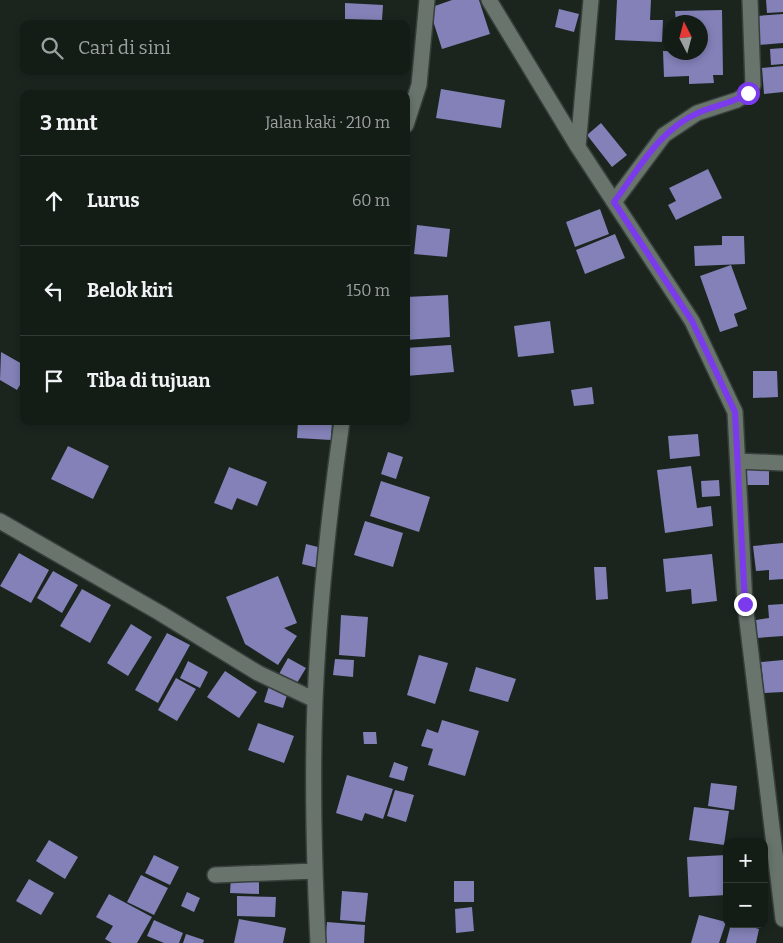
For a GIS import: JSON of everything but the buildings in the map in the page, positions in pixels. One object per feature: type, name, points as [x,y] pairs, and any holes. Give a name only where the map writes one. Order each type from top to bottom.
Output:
[{"type":"street","points":[[410,113],[419,85],[428,0]]},
{"type":"street","points":[[489,0],[578,147],[692,321],[735,412],[745,604],[783,919]]},
{"type":"street","points":[[578,147],[591,0]]},
{"type":"street","points":[[614,202],[664,135],[697,113],[737,100],[748,93],[753,85],[750,0]]},
{"type":"street","points":[[318,943],[314,871],[315,700],[331,502],[341,425]]},
{"type":"street","points":[[738,461],[783,463]]},
{"type":"street","points":[[0,521],[160,613],[258,673],[315,700]]},
{"type":"street","points":[[215,875],[314,871]]},
{"type":"route","points":[[745,604],[735,412],[692,321],[614,202],[664,135],[697,113],[737,100],[748,93]]}]
